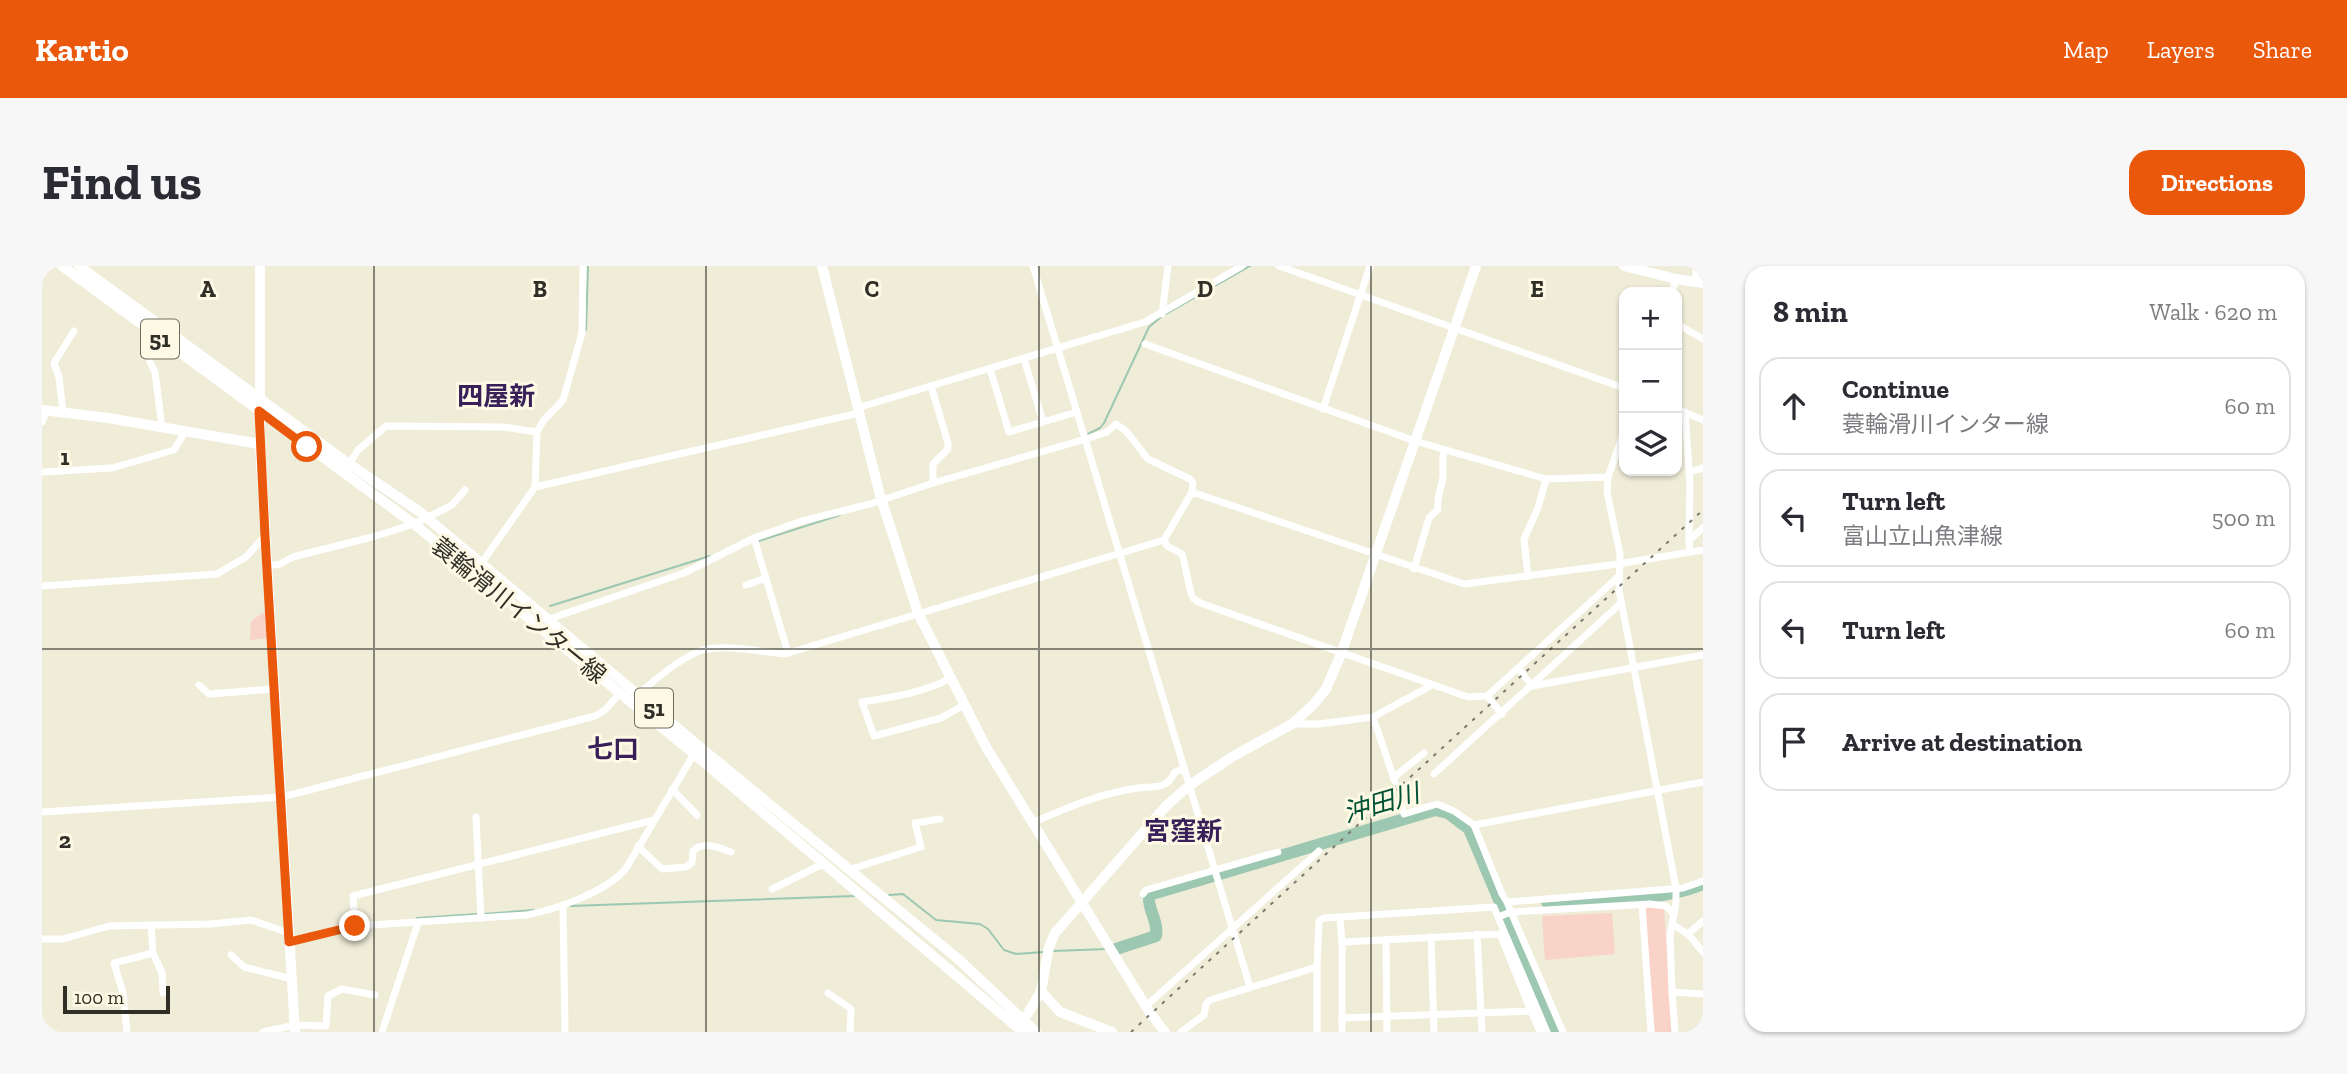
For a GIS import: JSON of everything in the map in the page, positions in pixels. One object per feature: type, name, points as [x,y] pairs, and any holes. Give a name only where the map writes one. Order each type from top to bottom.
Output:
[{"type":"main road","name":"蓑輪滑川インター線","points":[[62,266],[346,468],[620,693],[634,698],[850,869],[957,958],[1022,1029]]},
{"type":"main road","name":"蓑輪滑川インター線","points":[[79,266],[259,405]]},
{"type":"main road","points":[[260,266],[260,444],[295,1029]]},
{"type":"main road","name":"蓑輪滑川インター線","points":[[346,468],[426,517],[549,619],[694,754],[839,877],[1022,1029],[1036,1032]]},
{"type":"street","points":[[471,573],[481,564],[535,487],[537,432],[543,421],[563,400],[582,333],[583,266]]},
{"type":"street","points":[[822,266],[882,500],[918,613],[986,747],[1080,902],[1165,1032]]},
{"type":"street","points":[[1033,266],[1250,988]]},
{"type":"street","points":[[1162,314],[1168,266]]},
{"type":"street","points":[[535,487],[858,411],[1145,322],[1242,266]]},
{"type":"street","points":[[1279,266],[1619,386]]},
{"type":"street","points":[[1323,409],[1370,266]]},
{"type":"street","points":[[1022,1029],[1041,991],[1048,951],[1059,926],[1080,902],[1166,806],[1189,785],[1232,757],[1292,724],[1314,705],[1326,689],[1341,654],[1476,266]]},
{"type":"street","points":[[1624,266],[1700,283],[1696,266]]},
{"type":"street","points":[[1674,287],[1676,279]]},
{"type":"street","points":[[1682,327],[1703,339]]},
{"type":"street","points":[[62,412],[59,377],[54,363],[74,331]]},
{"type":"street","points":[[1146,344],[1444,450],[1546,479],[1608,478]]},
{"type":"street","points":[[1024,359],[1042,422]]},
{"type":"street","points":[[150,362],[155,372],[162,428]]},
{"type":"street","points":[[990,369],[1009,432],[1077,412]]},
{"type":"street","points":[[932,386],[948,443],[948,449],[933,464],[933,483]]},
{"type":"street","points":[[42,422],[44,410],[260,444]]},
{"type":"street","points":[[1682,412],[1703,420]]},
{"type":"street","points":[[1685,413],[1690,552]]},
{"type":"street","points":[[549,619],[684,573],[754,538],[802,521],[1086,439],[1107,432],[1116,424],[1126,430],[1148,459],[1191,479],[1194,483],[1192,492],[1164,540],[788,653],[722,648],[702,650],[677,664],[634,698]]},
{"type":"street","points":[[346,468],[358,450],[386,426],[504,427],[537,432]]},
{"type":"street","points":[[42,472],[112,468],[174,450],[185,432]]},
{"type":"street","points":[[1619,446],[1608,478],[1607,492],[1620,554],[1618,577],[1621,603],[1676,888],[1670,936],[1675,1032]]},
{"type":"street","points":[[1414,569],[1429,518],[1438,509],[1437,498],[1443,477],[1441,465],[1444,450]]},
{"type":"street","points":[[1689,472],[1703,468]]},
{"type":"street","points":[[1528,576],[1524,539],[1538,508],[1546,479]]},
{"type":"street","points":[[267,566],[414,524],[452,505],[465,491]]},
{"type":"street","points":[[1192,492],[1464,584],[1703,550]]},
{"type":"street","points":[[1689,540],[1703,528]]},
{"type":"street","points":[[42,586],[217,574],[246,557],[265,536]]},
{"type":"street","points":[[754,538],[788,653]]},
{"type":"street","points":[[1164,540],[1167,546],[1182,554],[1190,583],[1190,594],[1197,601],[1468,697],[1487,696],[1618,577]]},
{"type":"street","points":[[746,585],[766,578]]},
{"type":"street","points":[[1434,774],[1621,603]]},
{"type":"street","points":[[1532,686],[1703,655]]},
{"type":"street","points":[[1518,668],[1532,686]]},
{"type":"street","points":[[951,678],[938,685],[907,694],[862,702],[874,736],[941,718],[964,705]]},
{"type":"street","points":[[199,685],[209,694],[274,689]]},
{"type":"street","points":[[1292,724],[1319,724],[1373,717],[1432,685]]},
{"type":"street","points":[[42,812],[282,797],[596,716],[620,693]]},
{"type":"street","points":[[1487,696],[1502,714]]},
{"type":"street","points":[[1373,717],[1394,780],[1424,752]]},
{"type":"street","points":[[42,939],[63,939],[109,926],[251,920],[289,937],[355,926],[527,915],[563,905],[618,877],[694,754]]},
{"type":"street","points":[[1032,823],[1096,796],[1164,786],[1175,772],[1184,769]]},
{"type":"street","points":[[1474,825],[1703,782]]},
{"type":"street","points":[[672,789],[697,815]]},
{"type":"street","points":[[1400,800],[1404,814],[1437,804],[1454,811],[1474,825],[1563,1032]]},
{"type":"street","points":[[476,817],[481,918]]},
{"type":"street","points":[[355,926],[353,896],[655,819]]},
{"type":"street","points":[[839,877],[850,869],[921,847],[915,823],[940,819]]},
{"type":"street","points":[[638,846],[662,869],[686,867],[692,863],[693,852],[698,847],[716,847],[731,852]]},
{"type":"street","points":[[1146,1006],[1319,851]]},
{"type":"street","points":[[1143,894],[1146,890],[1278,852]]},
{"type":"street","points":[[772,889],[823,863]]},
{"type":"street","points":[[1507,902],[1676,888],[1703,881]]},
{"type":"street","points":[[1537,900],[1537,911]]},
{"type":"street","points":[[563,905],[565,1032]]},
{"type":"street","points":[[1499,917],[1511,912],[1642,905],[1665,905],[1674,914]]},
{"type":"street","points":[[1642,905],[1651,1032]]},
{"type":"street","points":[[1317,1032],[1319,921],[1324,918],[1494,907],[1547,1032]]},
{"type":"street","points":[[1340,917],[1342,1032]]},
{"type":"street","points":[[1688,934],[1703,921]]},
{"type":"street","points":[[382,1032],[418,923]]},
{"type":"street","points":[[1672,924],[1688,934],[1703,952]]},
{"type":"street","points":[[151,925],[153,953],[162,972],[163,993]]},
{"type":"street","points":[[1478,934],[1482,1032]]},
{"type":"street","points":[[1342,942],[1500,934],[1540,1032]]},
{"type":"street","points":[[1431,937],[1434,1032]]},
{"type":"street","points":[[1385,939],[1387,1032]]},
{"type":"street","points":[[127,1032],[123,993],[114,963],[153,953]]},
{"type":"street","points":[[231,955],[244,967],[292,979]]},
{"type":"street","points":[[1181,1032],[1204,1015],[1206,1004],[1210,1000],[1317,967]]},
{"type":"street","points":[[264,1032],[326,1026],[328,996],[342,989],[375,995]]},
{"type":"street","points":[[1041,991],[1060,1012],[1112,1032]]},
{"type":"street","points":[[1672,992],[1703,994]]},
{"type":"street","points":[[828,993],[851,1009],[850,1032]]},
{"type":"street","points":[[1342,1018],[1531,1011]]},
{"type":"shaded area","points":[[266,611],[267,638],[250,640],[251,621]]},
{"type":"shaded area","points":[[1646,907],[1664,908],[1672,1032],[1655,1032],[1644,913]]},
{"type":"shaded area","points":[[1612,913],[1615,954],[1545,960],[1542,916]]},
{"type":"waterway","points":[[586,330],[588,266]]},
{"type":"waterway","points":[[1166,314],[1250,266]]},
{"type":"waterway","points":[[1088,434],[1104,423],[1149,327],[1161,317]]},
{"type":"waterway","points":[[759,541],[840,515]]},
{"type":"waterway","points":[[550,606],[710,556]]},
{"type":"waterway","name":"沖田川","points":[[1116,949],[1156,936],[1149,895],[1435,810],[1448,813],[1469,829],[1555,1032]]},
{"type":"waterway","name":"沖田川","points":[[1547,902],[1647,897],[1703,884]]},
{"type":"waterway","points":[[889,895],[903,894],[936,920],[980,924],[988,929],[1004,950],[1016,954],[1044,952]]},
{"type":"waterway","points":[[570,906],[855,896]]},
{"type":"waterway","points":[[483,914],[534,910]]},
{"type":"waterway","points":[[417,918],[478,914]]},
{"type":"waterway","points":[[1053,951],[1107,949]]},
{"type":"tunnel","points":[[1395,782],[1400,800]]},
{"type":"railway","points":[[1131,1032],[1703,510]]},
{"type":"district","name":"四屋新","points":[[496,396]]},
{"type":"district","name":"七口","points":[[613,749]]},
{"type":"district","name":"宮窪新","points":[[1183,831]]},
{"type":"route","points":[[307,447],[259,411],[289,942],[355,926]]}]
